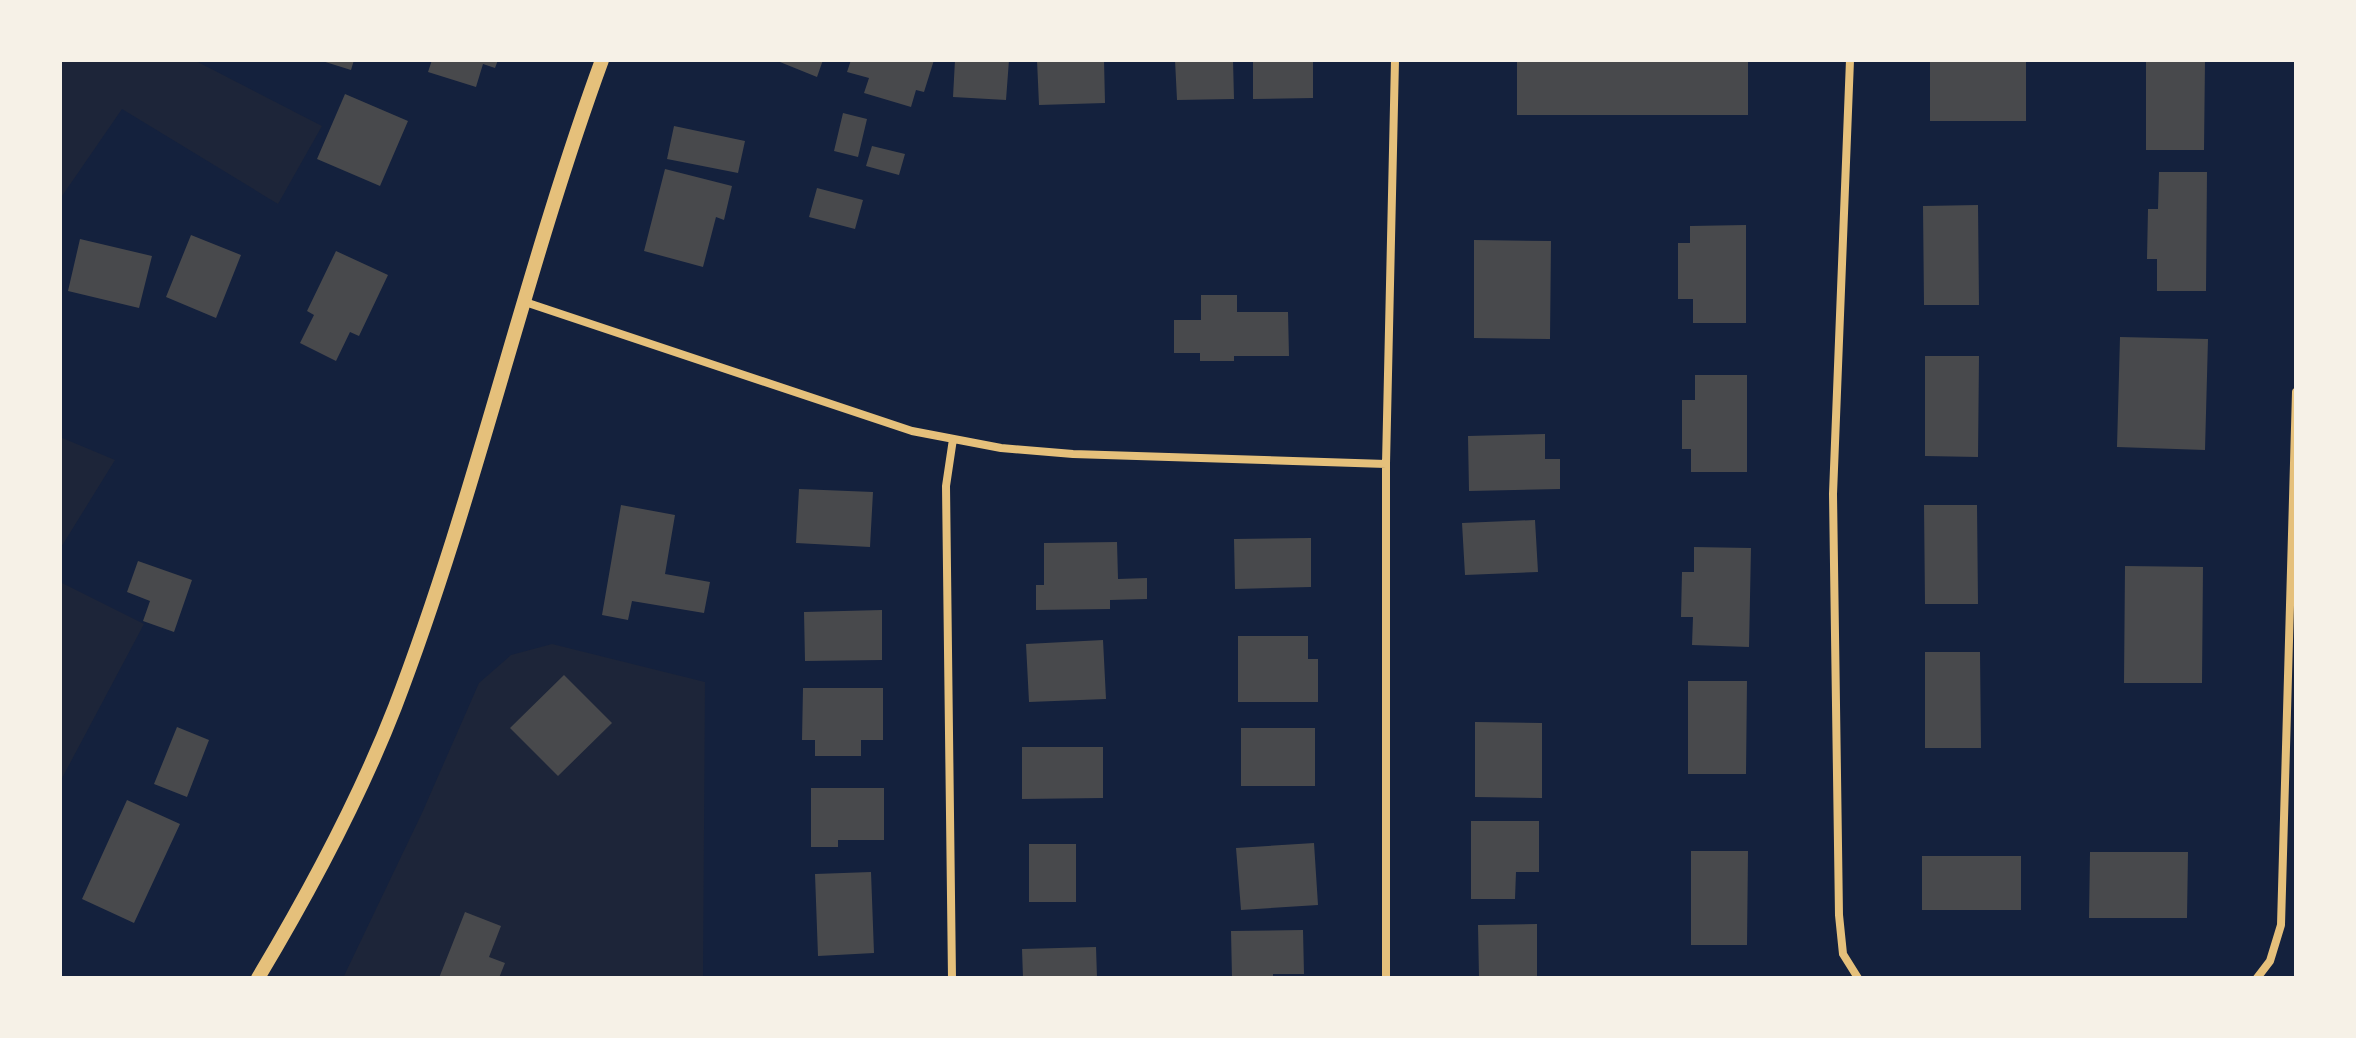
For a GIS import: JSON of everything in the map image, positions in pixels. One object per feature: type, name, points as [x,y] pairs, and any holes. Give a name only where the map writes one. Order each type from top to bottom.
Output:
[{"type":"street","points":[[258,978],[332,847],[366,777],[395,706],[438,580],[578,125],[602,60]]},
{"type":"street","points":[[1386,978],[1386,464],[1395,60]]},
{"type":"street","points":[[1850,60],[1833,494],[1839,915],[1843,954],[1858,978]]},
{"type":"street","points":[[525,302],[912,431],[953,439],[1001,448],[1073,454],[1386,464]]},
{"type":"street","points":[[2257,978],[2270,961],[2281,925],[2296,392]]},
{"type":"street","points":[[952,978],[946,486],[953,439]]},
{"type":"shaded area","points":[[60,60],[194,60],[322,126],[278,204],[122,109],[60,199]]},
{"type":"shaded area","points":[[60,437],[115,460],[60,549]]},
{"type":"shaded area","points":[[60,582],[144,624],[60,782]]},
{"type":"shaded area","points":[[552,644],[705,682],[703,978],[343,978],[422,813],[479,683],[511,655]]},
{"type":"building","points":[[319,60],[354,60],[351,70]]},
{"type":"building","points":[[432,60],[498,60],[495,68],[483,64],[476,87],[428,72]]},
{"type":"building","points":[[775,60],[823,60],[817,77]]},
{"type":"building","points":[[851,60],[934,60],[924,92],[916,90],[911,107],[864,93],[869,78],[847,72]]},
{"type":"building","points":[[955,60],[1009,60],[1006,100],[953,97]]},
{"type":"building","points":[[1037,60],[1104,60],[1105,103],[1039,105]]},
{"type":"building","points":[[1175,60],[1233,60],[1234,99],[1177,100]]},
{"type":"building","points":[[1253,60],[1313,60],[1313,98],[1253,99]]},
{"type":"building","points":[[1517,60],[1748,60],[1748,115],[1517,115]]},
{"type":"building","points":[[2146,60],[2205,60],[2204,150],[2146,150]]},
{"type":"building","points":[[1930,61],[2026,61],[2026,121],[1930,121]]},
{"type":"building","points":[[345,94],[408,121],[380,186],[317,159]]},
{"type":"building","points":[[843,113],[867,119],[858,157],[834,151]]},
{"type":"building","points":[[674,126],[745,141],[738,173],[667,159]]},
{"type":"building","points":[[872,146],[905,154],[899,175],[866,166]]},
{"type":"building","points":[[665,169],[732,186],[724,220],[716,217],[703,267],[644,251]]},
{"type":"building","points":[[2159,172],[2207,172],[2206,291],[2157,291],[2157,259],[2147,259],[2148,209],[2158,209]]},
{"type":"building","points":[[817,188],[863,200],[855,229],[809,217]]},
{"type":"building","points":[[1978,205],[1979,305],[1924,305],[1923,206]]},
{"type":"building","points":[[1746,225],[1746,323],[1693,323],[1693,299],[1678,299],[1678,243],[1690,243],[1690,226]]},
{"type":"building","points":[[191,235],[241,255],[216,318],[166,297]]},
{"type":"building","points":[[80,239],[152,256],[139,308],[68,291]]},
{"type":"building","points":[[1474,240],[1551,241],[1550,339],[1474,338]]},
{"type":"building","points":[[336,251],[388,275],[359,336],[350,332],[336,361],[300,343],[314,315],[307,311]]},
{"type":"building","points":[[1201,295],[1237,295],[1237,312],[1288,312],[1289,356],[1234,356],[1234,361],[1200,361],[1200,353],[1174,353],[1174,320],[1201,320]]},
{"type":"building","points":[[2120,337],[2208,339],[2205,450],[2117,447]]},
{"type":"building","points":[[1925,356],[1979,356],[1978,457],[1925,456]]},
{"type":"building","points":[[1695,375],[1747,375],[1747,472],[1691,472],[1691,449],[1682,449],[1682,400],[1695,400]]},
{"type":"building","points":[[1545,434],[1545,459],[1560,459],[1560,489],[1469,491],[1468,436]]},
{"type":"building","points":[[799,489],[873,492],[870,547],[796,543]]},
{"type":"building","points":[[621,505],[675,515],[665,574],[710,582],[704,613],[632,601],[628,620],[602,615]]},
{"type":"building","points":[[1924,505],[1977,505],[1978,604],[1925,604]]},
{"type":"building","points":[[1535,520],[1538,572],[1465,575],[1462,523]]},
{"type":"building","points":[[1311,538],[1311,587],[1235,589],[1234,539]]},
{"type":"building","points":[[1117,542],[1118,579],[1147,578],[1147,599],[1110,600],[1110,609],[1036,610],[1036,585],[1044,585],[1044,543]]},
{"type":"building","points":[[1694,547],[1751,548],[1749,647],[1692,645],[1693,617],[1681,617],[1682,572],[1694,572]]},
{"type":"building","points":[[138,561],[192,580],[174,632],[143,621],[150,601],[127,592]]},
{"type":"building","points":[[2125,566],[2203,567],[2202,683],[2124,683]]},
{"type":"building","points":[[882,610],[882,660],[805,661],[804,612]]},
{"type":"building","points":[[1238,636],[1308,636],[1308,659],[1318,659],[1318,702],[1238,702]]},
{"type":"building","points":[[1103,640],[1106,699],[1029,702],[1026,644]]},
{"type":"building","points":[[1925,652],[1980,652],[1981,748],[1925,748]]},
{"type":"building","points":[[564,675],[612,723],[558,776],[510,728]]},
{"type":"building","points":[[1688,681],[1747,681],[1746,774],[1688,774]]},
{"type":"building","points":[[803,688],[883,688],[883,740],[861,740],[861,756],[815,756],[815,740],[802,740]]},
{"type":"building","points":[[1475,722],[1542,723],[1542,798],[1475,797]]},
{"type":"building","points":[[177,727],[209,740],[187,797],[154,784]]},
{"type":"building","points":[[1241,728],[1315,728],[1315,786],[1241,786]]},
{"type":"building","points":[[1022,747],[1103,747],[1103,798],[1022,799]]},
{"type":"building","points":[[811,788],[884,788],[884,840],[838,840],[838,847],[811,847]]},
{"type":"building","points":[[127,800],[180,824],[134,923],[82,899]]},
{"type":"building","points":[[1471,821],[1539,821],[1539,872],[1516,872],[1515,899],[1471,899]]},
{"type":"building","points":[[1314,843],[1318,905],[1241,910],[1236,848]]},
{"type":"building","points":[[1029,844],[1076,844],[1076,902],[1029,902]]},
{"type":"building","points":[[1691,851],[1748,851],[1747,945],[1691,945]]},
{"type":"building","points":[[2090,852],[2188,852],[2187,918],[2089,918]]},
{"type":"building","points":[[1922,856],[2021,856],[2021,910],[1922,910]]},
{"type":"building","points":[[871,872],[874,953],[818,956],[815,874]]},
{"type":"building","points":[[465,912],[501,926],[489,957],[505,963],[499,978],[439,978]]},
{"type":"building","points":[[1537,924],[1537,978],[1479,978],[1478,925]]},
{"type":"building","points":[[1303,930],[1304,974],[1232,978],[1231,931]]},
{"type":"building","points":[[1096,947],[1097,978],[1023,978],[1022,949]]}]
